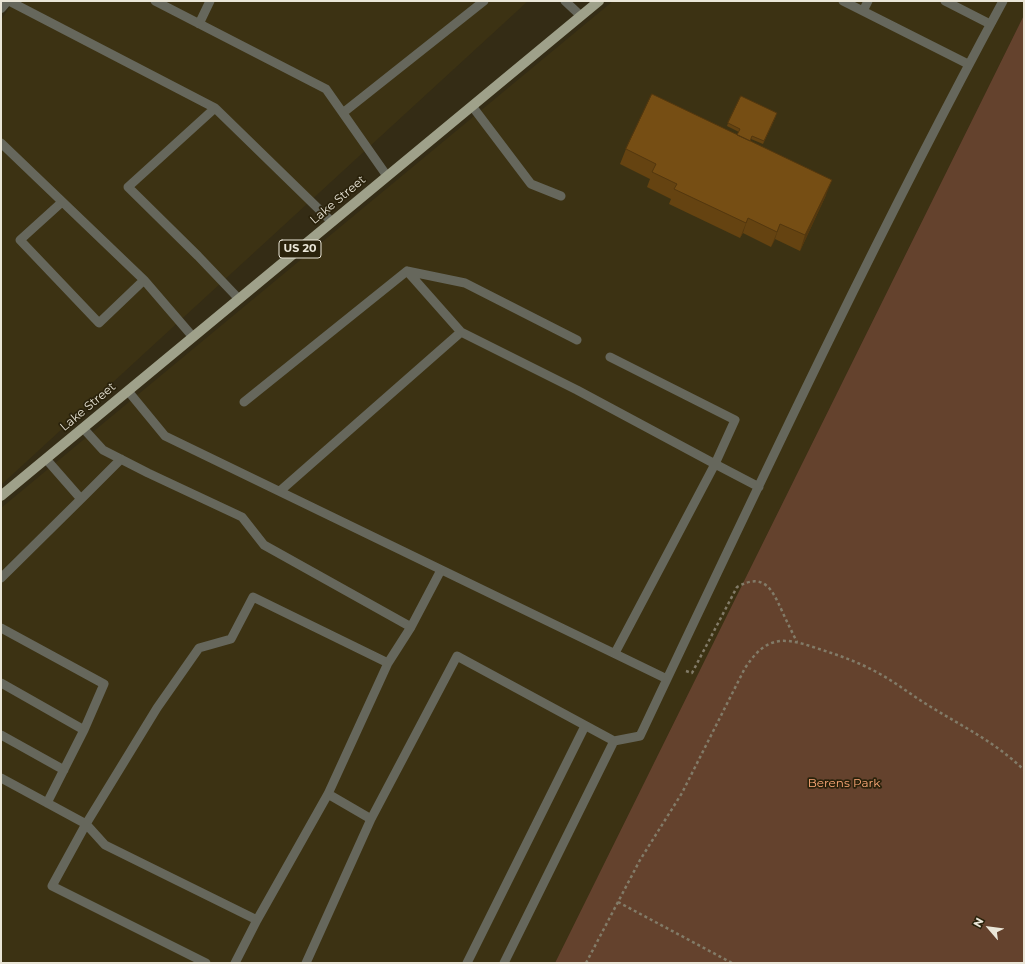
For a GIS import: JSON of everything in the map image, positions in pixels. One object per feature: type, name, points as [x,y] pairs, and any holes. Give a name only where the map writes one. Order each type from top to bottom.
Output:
[{"type":"main road","name":"Lake Street","points":[[1,496],[599,1]]},
{"type":"street","points":[[1,8],[8,1]]},
{"type":"lane","points":[[8,1],[215,108],[332,222]]},
{"type":"lane","points":[[155,1],[326,89],[344,112],[387,176]]},
{"type":"lane","points":[[199,24],[210,1]]},
{"type":"lane","points":[[344,112],[484,1]]},
{"type":"lane","points":[[566,1],[581,16]]},
{"type":"lane","points":[[843,1],[968,64]]},
{"type":"lane","points":[[863,11],[868,1]]},
{"type":"lane","points":[[944,1],[990,24]]},
{"type":"lane","points":[[306,963],[371,819],[457,656],[614,741],[640,736],[919,156],[1003,1]]},
{"type":"lane","points":[[472,106],[531,184],[561,196]]},
{"type":"lane","points":[[215,108],[128,187],[239,299]]},
{"type":"lane","points":[[1,143],[144,280],[193,337]]},
{"type":"lane","points":[[62,202],[20,240],[99,323],[144,280]]},
{"type":"lane","points":[[406,271],[461,332],[577,390],[759,487]]},
{"type":"lane","points":[[406,271],[465,283],[577,340]]},
{"type":"lane","points":[[244,402],[406,271]]},
{"type":"lane","points":[[280,492],[461,332]]},
{"type":"lane","points":[[610,357],[735,420],[715,464],[615,654]]},
{"type":"lane","points":[[128,391],[166,436],[667,679]]},
{"type":"lane","points":[[83,428],[103,450],[242,517],[264,545],[411,627]]},
{"type":"lane","points":[[46,459],[81,499]]},
{"type":"lane","points":[[1,578],[121,460]]},
{"type":"lane","points":[[235,963],[257,920],[328,794],[388,663],[411,627],[441,570]]},
{"type":"lane","points":[[206,963],[52,886],[86,824],[157,708],[199,648],[231,639],[253,597],[388,663]]},
{"type":"lane","points":[[1,628],[104,684],[84,730],[47,803]]},
{"type":"lane","points":[[1,683],[84,730]]},
{"type":"lane","points":[[467,963],[585,726]]},
{"type":"lane","points":[[1,735],[64,770]]},
{"type":"lane","points":[[504,963],[614,741]]},
{"type":"lane","points":[[1,778],[86,824],[105,845],[257,920]]},
{"type":"lane","points":[[328,794],[371,819]]},
{"type":"path","points":[[692,673],[733,593],[737,587],[747,581],[757,581],[768,586],[774,594],[797,643]]},
{"type":"path","points":[[586,963],[640,860],[682,793],[745,668],[754,654],[767,645],[779,641],[797,643],[846,657],[881,674],[924,703],[1006,752],[1024,770]]},
{"type":"path","points":[[618,902],[732,963]]},
{"type":"shaded area","points":[[14,1],[528,1],[1,485],[1,20]]},
{"type":"shaded area","points":[[613,1],[1024,1],[1024,15],[555,963],[1,963],[1,508]]},
{"type":"green space","name":"Berens Park","points":[[1024,15],[1024,963],[555,963],[986,92]]},
{"type":"building","points":[[652,94],[832,180],[805,235],[780,224],[777,232],[748,218],[746,223],[674,189],[677,184],[652,172],[656,164],[626,149]]},
{"type":"building","points":[[741,96],[777,113],[764,141],[752,136],[750,141],[737,135],[740,129],[728,123]]}]
